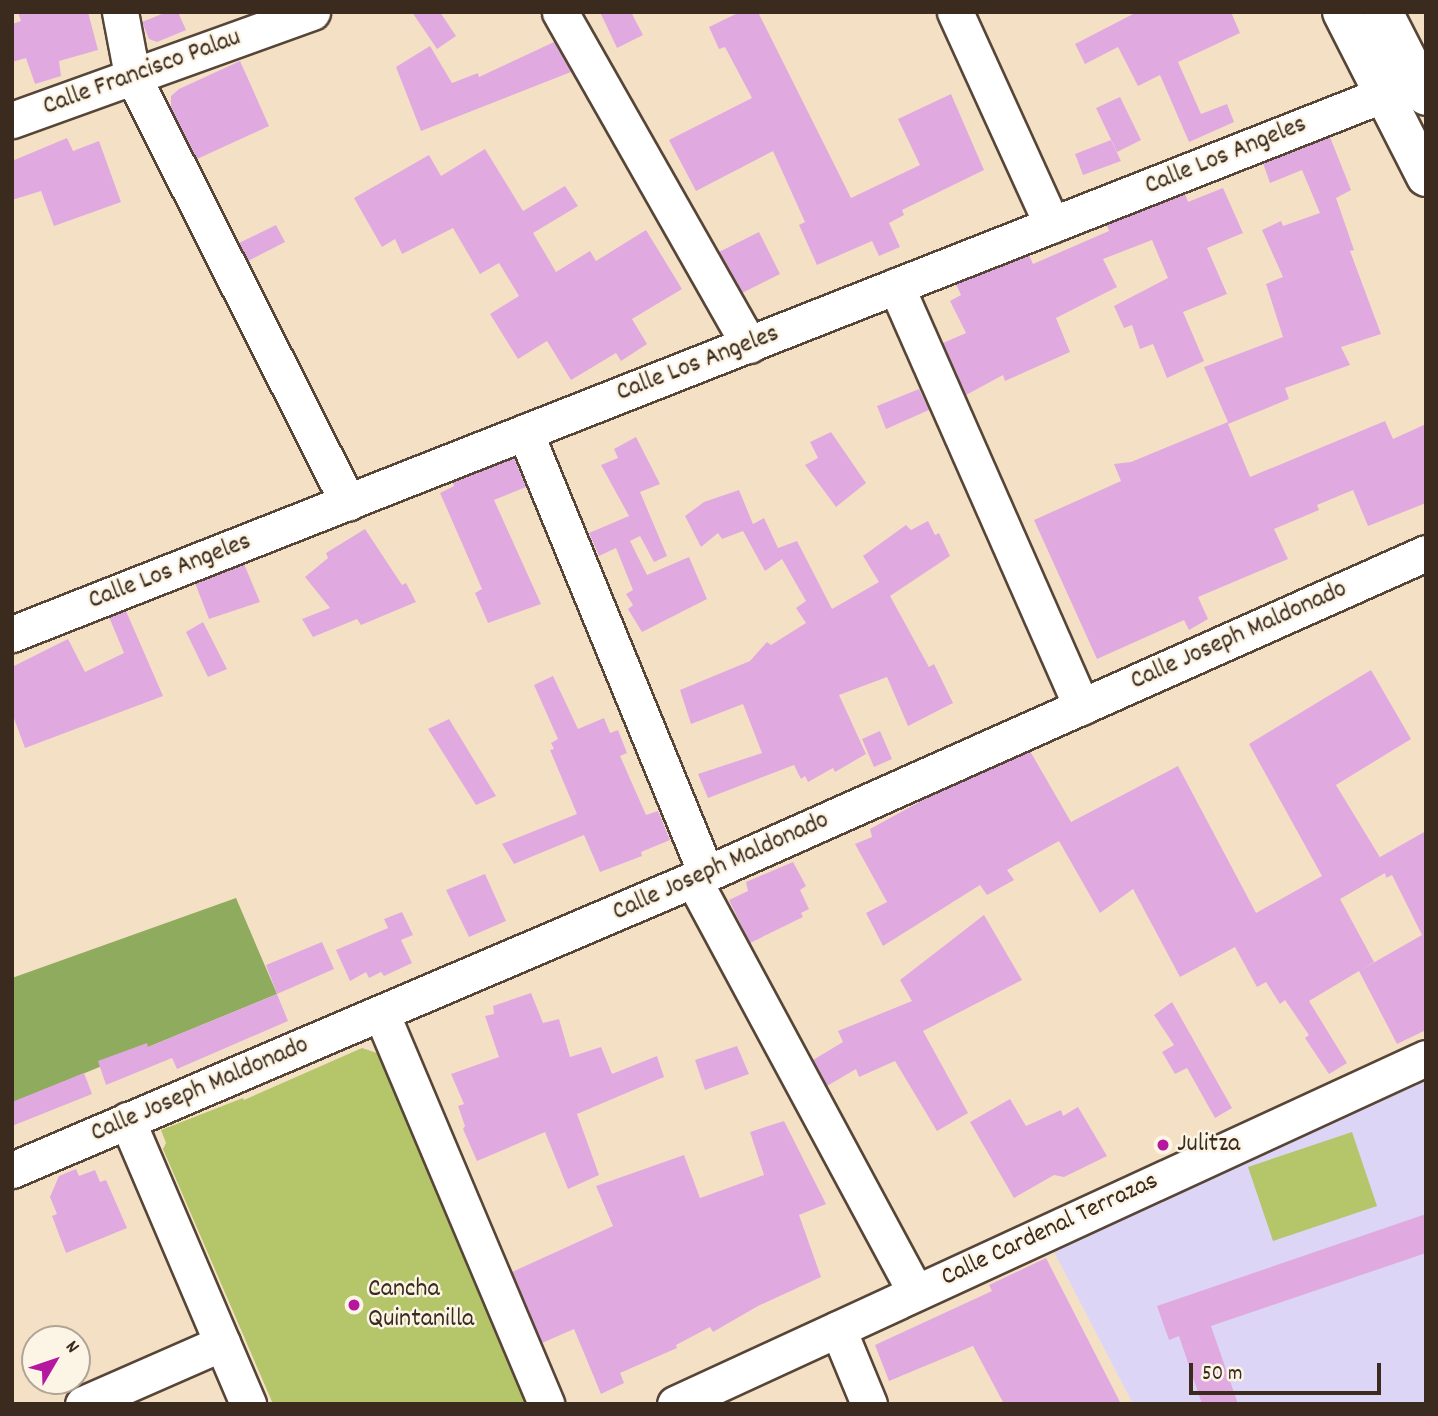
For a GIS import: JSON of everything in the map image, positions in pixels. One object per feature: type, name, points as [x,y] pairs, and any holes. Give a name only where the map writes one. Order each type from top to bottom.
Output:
[{"type":"highway","points":[[1342,12],[1426,177]]},
{"type":"highway","points":[[1384,12],[1424,88]]},
{"type":"street","points":[[120,12],[132,75],[348,502]]},
{"type":"street","name":"Calle Francisco Palau","points":[[12,120],[312,12]]},
{"type":"street","points":[[560,12],[749,345]]},
{"type":"street","points":[[955,12],[1052,225]]},
{"type":"street","name":"Calle Los Angeles","points":[[12,635],[1384,94]]},
{"type":"street","points":[[896,286],[1082,707]]},
{"type":"street","points":[[525,432],[700,877],[915,1292]]},
{"type":"street","name":"Calle Joseph Maldonado","points":[[12,1170],[382,1015],[700,877],[1426,553]]},
{"type":"street","points":[[382,1015],[547,1404]]},
{"type":"street","name":"Calle Cardenal Terrazas","points":[[675,1404],[1426,1058]]},
{"type":"street","points":[[127,1120],[247,1404]]},
{"type":"street","points":[[838,1329],[869,1404]]},
{"type":"street","points":[[83,1404],[222,1343]]},
{"type":"shaded area","points":[[1426,1081],[1426,1404],[1133,1404],[1052,1248]]},
{"type":"green space","points":[[236,898],[277,994],[12,1103],[12,978]]},
{"type":"green space","points":[[362,1048],[380,1054],[528,1404],[273,1404],[163,1149],[166,1143],[161,1130],[243,1098],[244,1100]]},
{"type":"green space","points":[[1352,1132],[1377,1206],[1273,1241],[1248,1167]]},
{"type":"building","points":[[18,12],[88,12],[98,50],[59,61],[61,76],[35,84],[26,58],[12,62],[12,24],[21,21]]},
{"type":"building","points":[[167,12],[178,12],[186,30],[157,42],[149,39],[142,22]]},
{"type":"building","points":[[412,12],[440,12],[456,36],[437,49]]},
{"type":"building","points":[[600,12],[631,12],[643,35],[617,48]]},
{"type":"building","points":[[740,12],[758,12],[851,198],[920,165],[898,119],[951,94],[984,170],[902,210],[904,215],[889,223],[900,247],[879,256],[872,241],[817,265],[799,225],[805,222],[773,151],[696,191],[669,140],[752,98],[725,47],[719,49],[709,27]]},
{"type":"building","points":[[1137,12],[1231,12],[1240,33],[1178,62],[1201,114],[1227,104],[1234,122],[1189,142],[1160,75],[1138,86],[1118,47],[1085,64],[1075,44]]},
{"type":"building","points":[[554,42],[571,72],[421,131],[396,67],[430,46],[452,83],[478,73],[479,77]]},
{"type":"building","points":[[240,61],[269,126],[197,159],[171,107],[171,96],[179,89]]},
{"type":"building","points":[[1120,97],[1141,140],[1117,152],[1096,108]]},
{"type":"building","points":[[1330,137],[1351,190],[1336,198],[1354,250],[1350,251],[1381,334],[1341,347],[1350,365],[1285,388],[1289,399],[1228,424],[1250,477],[1385,421],[1393,439],[1426,424],[1426,503],[1368,526],[1353,490],[1317,505],[1319,510],[1274,529],[1288,559],[1198,597],[1208,619],[1189,630],[1184,620],[1097,659],[1034,520],[1121,481],[1114,464],[1131,462],[1228,422],[1204,367],[1283,337],[1266,284],[1283,277],[1262,230],[1281,221],[1283,226],[1320,213],[1302,170],[1270,183],[1263,163]]},
{"type":"building","points":[[67,138],[73,151],[99,141],[121,202],[54,226],[41,191],[12,200],[12,161]]},
{"type":"building","points":[[1111,140],[1121,161],[1083,175],[1075,154]]},
{"type":"building","points":[[485,149],[523,211],[565,186],[578,206],[533,233],[556,272],[590,251],[596,261],[646,230],[682,289],[632,319],[647,344],[621,361],[616,353],[571,380],[547,341],[518,359],[490,314],[519,296],[499,263],[480,274],[453,228],[402,254],[395,239],[382,247],[354,198],[429,155],[441,176]]},
{"type":"building","points":[[1223,188],[1243,233],[1207,248],[1227,294],[1183,312],[1204,361],[1167,378],[1153,344],[1140,349],[1132,325],[1124,328],[1114,306],[1168,278],[1152,240],[1103,259],[1117,287],[1056,318],[1070,352],[1005,381],[1003,375],[966,395],[943,343],[966,333],[950,301],[961,295],[956,284],[1029,255],[1033,264],[1109,231],[1107,225],[1185,194],[1188,202]]},
{"type":"building","points":[[276,225],[285,242],[248,261],[239,243]]},
{"type":"building","points":[[759,232],[780,274],[742,293],[719,252]]},
{"type":"building","points":[[919,389],[929,410],[886,429],[877,406]]},
{"type":"building","points":[[831,432],[866,483],[836,507],[805,465],[818,458],[810,442]]},
{"type":"building","points":[[636,437],[660,484],[640,492],[667,556],[654,562],[640,536],[630,541],[647,575],[689,557],[707,599],[642,632],[628,609],[633,605],[626,594],[633,590],[616,548],[599,556],[589,533],[629,516],[601,465],[618,458],[614,449]]},
{"type":"building","points":[[514,458],[526,487],[494,500],[541,604],[488,623],[475,593],[482,589],[440,493],[454,486],[453,482]]},
{"type":"building","points":[[739,490],[753,524],[764,518],[778,548],[797,541],[832,609],[879,582],[863,556],[906,525],[911,530],[928,521],[935,535],[939,533],[950,556],[890,596],[929,667],[934,664],[953,703],[908,726],[887,677],[839,695],[866,754],[835,772],[833,768],[808,782],[805,776],[801,779],[794,765],[708,798],[698,774],[762,753],[743,704],[691,724],[680,690],[750,661],[767,642],[771,645],[806,623],[796,608],[806,601],[782,559],[765,571],[743,531],[722,539],[718,533],[701,547],[685,516],[704,502]]},
{"type":"building","points":[[365,529],[402,585],[406,583],[416,602],[361,625],[357,619],[313,637],[302,619],[330,608],[305,577],[328,558],[326,553]]},
{"type":"building","points":[[244,564],[260,602],[209,619],[195,583]]},
{"type":"building","points":[[126,611],[163,696],[25,748],[12,713],[12,667],[68,639],[85,672],[124,653],[109,617]]},
{"type":"building","points":[[203,622],[227,669],[208,677],[186,632]]},
{"type":"building","points":[[1371,670],[1411,739],[1336,785],[1381,859],[1380,857],[1426,831],[1426,1030],[1397,1044],[1359,971],[1309,1001],[1347,1063],[1329,1074],[1305,1038],[1309,1035],[1285,1000],[1280,1004],[1266,982],[1257,987],[1235,947],[1180,977],[1133,889],[1100,913],[1059,841],[1007,870],[1014,880],[987,895],[980,885],[883,946],[866,913],[887,902],[855,844],[872,837],[870,829],[934,794],[1030,751],[1071,822],[1178,766],[1256,913],[1322,876],[1249,744]],"holes":[[[1385,873],[1386,878],[1392,875],[1422,935],[1359,971],[1374,962],[1340,899]]]},
{"type":"building","points":[[553,676],[578,729],[604,718],[610,733],[618,730],[627,753],[620,756],[646,815],[658,811],[670,840],[641,852],[642,856],[600,872],[584,835],[514,864],[502,844],[577,814],[550,750],[554,749],[551,743],[558,739],[534,685]]},
{"type":"building","points":[[449,719],[496,796],[476,805],[428,729]]},
{"type":"building","points":[[880,731],[892,759],[874,767],[862,739]]},
{"type":"building","points":[[793,862],[806,886],[800,890],[809,909],[801,913],[803,917],[750,943],[729,900],[748,891],[746,882]]},
{"type":"building","points":[[485,874],[506,921],[469,937],[446,890]]},
{"type":"building","points":[[402,912],[413,935],[401,940],[412,963],[384,976],[381,972],[369,978],[366,972],[350,981],[336,950],[388,928],[384,919]]},
{"type":"building","points":[[984,915],[1022,980],[923,1031],[968,1113],[937,1131],[895,1061],[859,1077],[856,1069],[827,1086],[813,1060],[843,1042],[838,1031],[912,1001],[900,980]]},
{"type":"building","points":[[322,942],[334,969],[277,994],[266,965]]},
{"type":"building","points":[[531,993],[543,1023],[559,1019],[570,1057],[601,1047],[612,1074],[657,1056],[664,1077],[577,1114],[599,1175],[568,1189],[545,1132],[477,1161],[463,1129],[465,1126],[458,1106],[464,1104],[451,1074],[499,1057],[485,1016],[494,1014],[493,1006]]},
{"type":"building","points":[[277,994],[288,1021],[177,1069],[172,1058],[106,1085],[98,1061],[147,1043],[148,1047]]},
{"type":"building","points":[[1172,1002],[1232,1108],[1215,1118],[1187,1068],[1175,1074],[1162,1052],[1174,1045],[1154,1015]]},
{"type":"building","points":[[737,1046],[749,1074],[705,1090],[695,1060]]},
{"type":"building","points":[[84,1073],[92,1094],[12,1126],[12,1102]]},
{"type":"building","points":[[1010,1099],[1026,1126],[1061,1110],[1063,1116],[1078,1107],[1107,1156],[1064,1177],[1054,1175],[1014,1198],[970,1122]]},
{"type":"building","points":[[784,1121],[826,1204],[799,1215],[821,1277],[758,1306],[713,1332],[710,1327],[676,1345],[677,1348],[620,1373],[624,1383],[601,1394],[574,1329],[542,1343],[512,1272],[613,1226],[596,1186],[684,1155],[700,1198],[764,1175],[750,1132]]},
{"type":"building","points":[[76,1169],[79,1176],[95,1170],[100,1182],[106,1180],[127,1228],[66,1253],[52,1216],[57,1214],[50,1197],[59,1176]]},
{"type":"building","points":[[1426,1214],[1426,1253],[1211,1326],[1238,1404],[1202,1404],[1179,1336],[1169,1340],[1157,1306]]},
{"type":"building","points":[[1046,1258],[1121,1404],[1004,1404],[973,1346],[889,1381],[875,1345],[992,1291],[989,1285]]},
{"type":"place","name":"Julitza","points":[[1163,1145]]},
{"type":"place","name":"Cancha Quintanilla","points":[[354,1305]]}]
